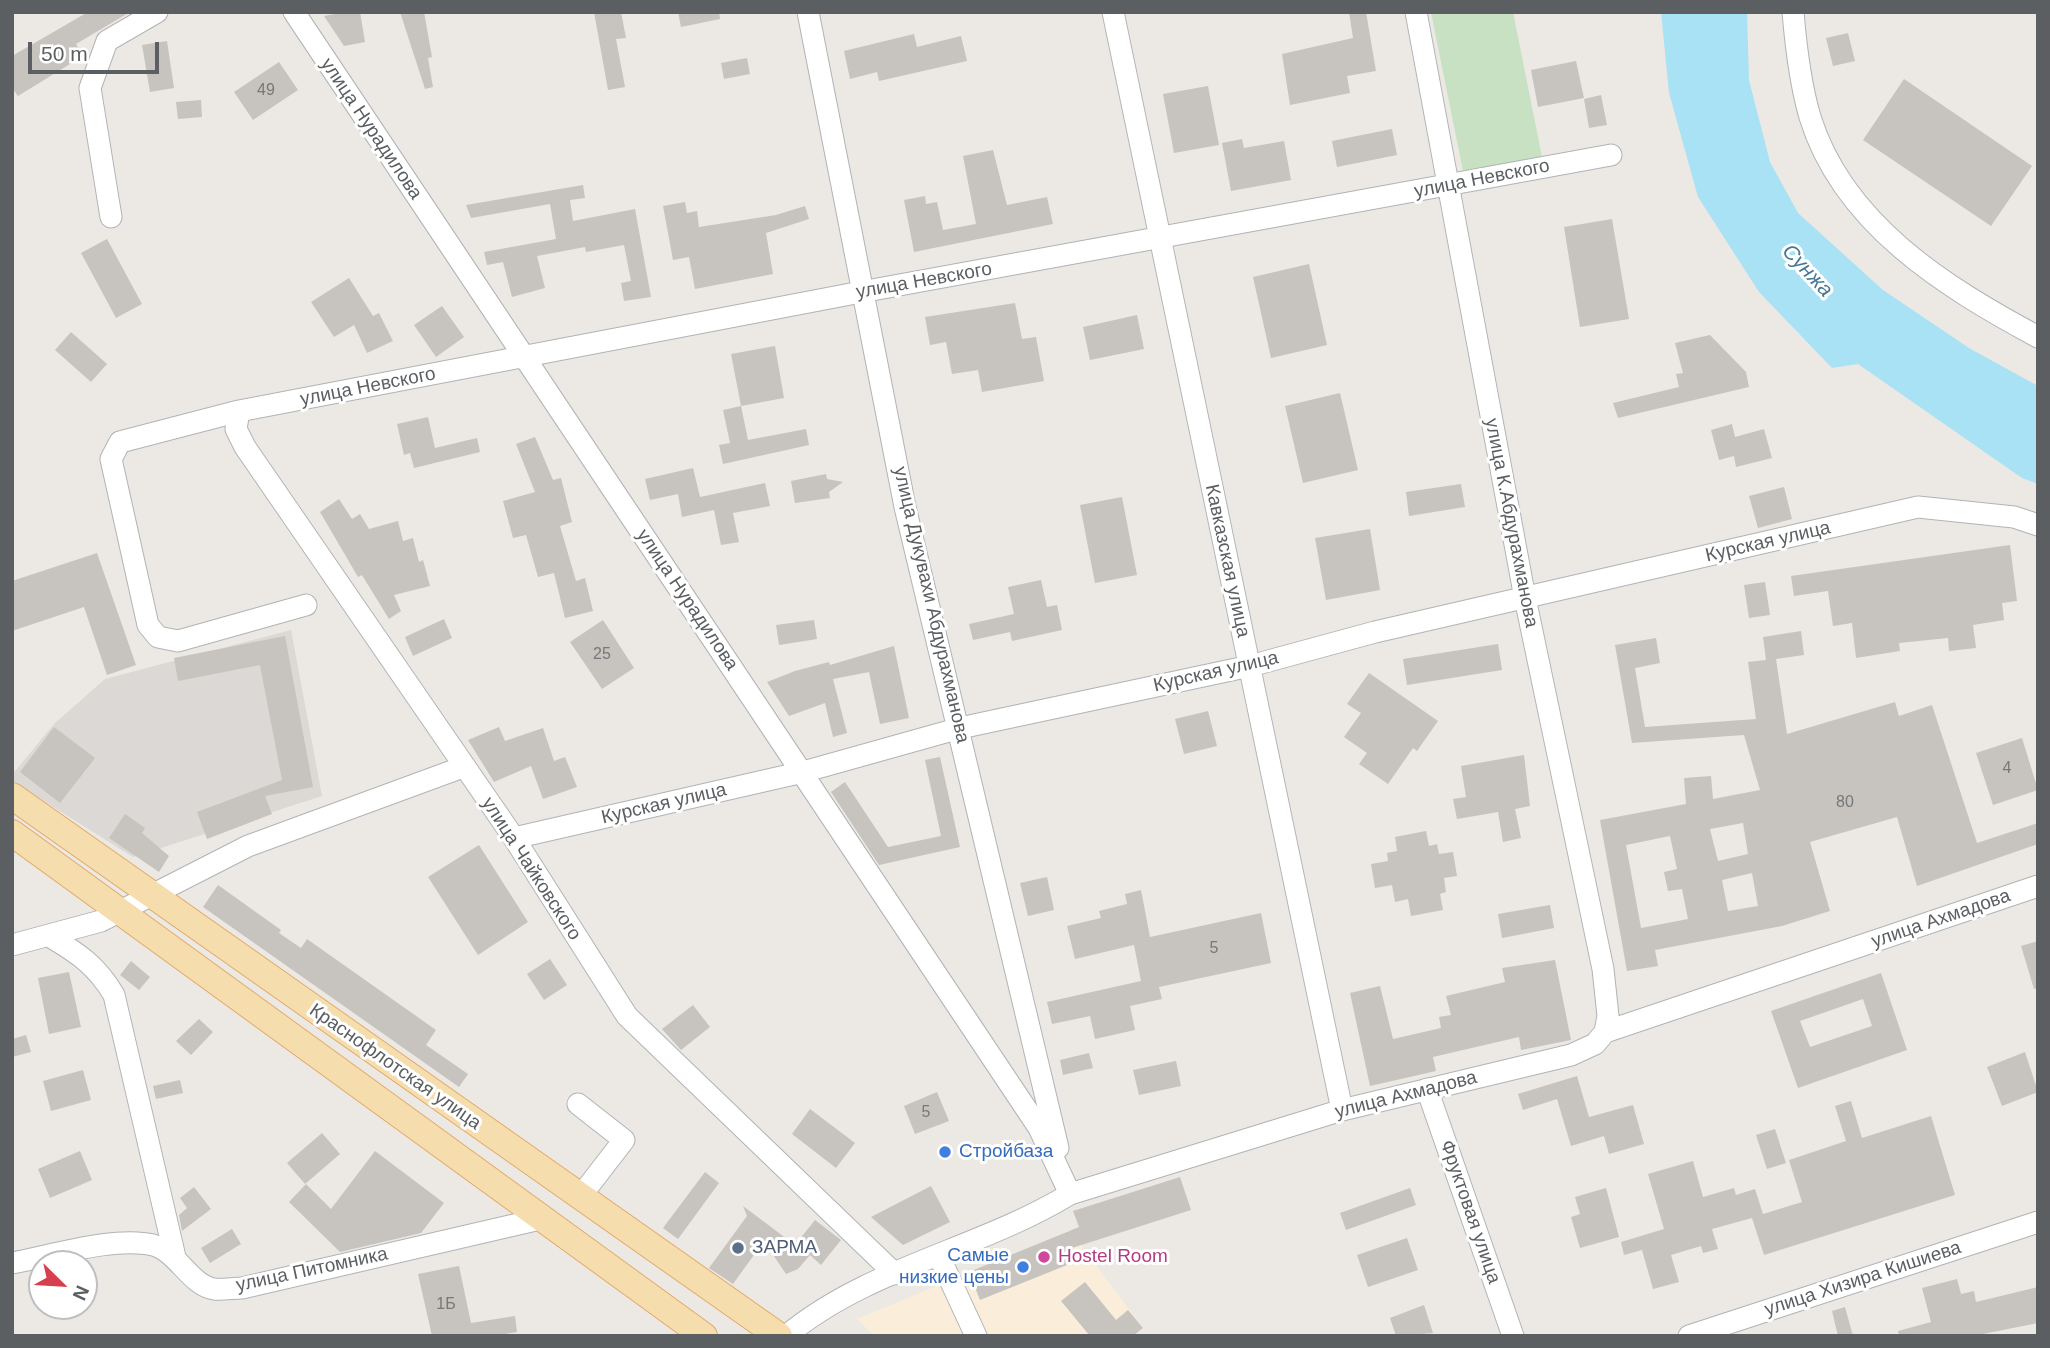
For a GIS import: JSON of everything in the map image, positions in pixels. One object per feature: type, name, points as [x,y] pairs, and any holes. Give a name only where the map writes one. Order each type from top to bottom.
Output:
[{"type":"main road","name":"Краснофлотская улица","points":[[12,796],[779,1336]]},
{"type":"main road","name":"Краснофлотская улица","points":[[12,833],[704,1336]]},
{"type":"street","points":[[111,217],[89,88],[107,41],[157,12]]},
{"type":"street","name":"улица Нурадилова","points":[[294,12],[1039,1128],[1070,1194]]},
{"type":"street","name":"улица Дукувахи Абдурахманова","points":[[808,12],[905,507],[1070,1194]]},
{"type":"street","name":"Кавказская улица","points":[[1113,12],[1158,239],[1342,1110]]},
{"type":"street","name":"улица К.Абдурахманова","points":[[1416,12],[1525,598],[1603,969],[1608,1016],[1605,1032]]},
{"type":"street","points":[[1793,12],[1801,83],[1811,119],[1824,152],[1862,208],[1914,261],[1948,285],[2038,337]]},
{"type":"street","name":"улица Невского","points":[[306,604],[178,641],[158,637],[148,625],[111,459],[120,442],[239,411],[861,292],[1611,155]]},
{"type":"street","name":"улица Чайковского","points":[[239,411],[236,429],[245,447],[514,838],[627,1016],[895,1274]]},
{"type":"street","name":"Курская улица","points":[[514,838],[803,772],[960,728],[1250,666],[1525,598],[1918,507],[2014,517],[2038,525]]},
{"type":"street","points":[[12,946],[122,912],[248,846],[463,767]]},
{"type":"street","name":"улица Ахмадова","points":[[786,1336],[821,1308],[1034,1216],[1070,1194],[1342,1110],[1572,1055],[1595,1044],[1605,1032],[2038,886]]},
{"type":"street","points":[[49,936],[85,957],[101,973],[114,995],[175,1257]]},
{"type":"street","name":"Фруктовая улица","points":[[1427,1089],[1513,1336]]},
{"type":"street","points":[[578,1104],[624,1140],[580,1197]]},
{"type":"street","name":"улица Питомника","points":[[12,1263],[120,1244],[153,1245],[175,1257],[194,1277],[212,1289],[242,1288],[540,1219]]},
{"type":"street","name":"улица Хизира Кишиева","points":[[1689,1336],[2038,1222]]},
{"type":"street","points":[[939,1256],[976,1336]]},
{"type":"shaded area","points":[[291,630],[322,796],[133,857],[12,781],[12,775],[54,724],[105,679]]},
{"type":"shaded area","points":[[1070,1230],[1143,1328],[1133,1336],[874,1336],[857,1319]]},
{"type":"green space","points":[[1431,12],[1513,12],[1542,157],[1463,171]]},
{"type":"water","name":"Сунжа","points":[[1661,12],[1747,12],[1749,80],[1770,162],[1798,213],[1883,290],[1969,348],[2038,386],[2038,484],[2022,478],[1858,364],[1832,368],[1759,292],[1698,197],[1669,93]]},
{"type":"building","points":[[88,12],[130,12],[76,44],[83,56],[18,96],[12,88],[12,56]]},
{"type":"building","points":[[360,12],[365,42],[344,46],[324,16]]},
{"type":"building","points":[[400,12],[424,12],[432,57],[428,58],[433,87],[425,89]]},
{"type":"building","points":[[594,12],[621,12],[626,38],[616,39],[625,87],[608,90]]},
{"type":"building","points":[[678,12],[719,12],[720,19],[681,27]]},
{"type":"building","points":[[1349,12],[1366,12],[1376,71],[1347,76],[1350,93],[1290,105],[1282,54],[1353,38]]},
{"type":"building","points":[[1848,33],[1855,61],[1833,66],[1826,38]]},
{"type":"building","points":[[914,34],[917,47],[961,36],[967,61],[879,81],[877,72],[850,79],[844,51]]},
{"type":"building","points":[[167,41],[174,88],[150,92],[142,45]]},
{"type":"building","points":[[747,58],[750,74],[724,79],[721,63]]},
{"type":"building","points":[[1576,61],[1584,98],[1538,107],[1531,70]]},
{"type":"building","points":[[279,62],[298,90],[253,120],[234,92]]},
{"type":"building","points":[[1904,79],[2032,166],[1991,226],[1863,140]]},
{"type":"building","points":[[1208,86],[1219,145],[1174,153],[1163,94]]},
{"type":"building","points":[[1601,95],[1607,125],[1589,128],[1584,99]]},
{"type":"building","points":[[201,100],[202,117],[178,119],[176,102]]},
{"type":"building","points":[[1392,129],[1397,155],[1337,167],[1332,141]]},
{"type":"building","points":[[1242,139],[1244,148],[1284,141],[1291,180],[1231,191],[1222,143]]},
{"type":"building","points":[[993,150],[1007,205],[1047,197],[1053,224],[914,252],[904,200],[925,196],[926,204],[937,202],[943,230],[976,224],[963,156]]},
{"type":"building","points":[[583,185],[585,198],[570,200],[573,221],[635,209],[651,297],[624,301],[621,283],[631,281],[624,245],[586,252],[585,247],[537,256],[545,288],[512,297],[503,262],[487,265],[484,252],[556,239],[550,204],[471,218],[466,205]]},
{"type":"building","points":[[685,202],[687,213],[697,211],[699,227],[776,215],[805,206],[809,219],[766,233],[773,274],[695,289],[689,257],[673,260],[663,206]]},
{"type":"building","points":[[1612,219],[1629,319],[1580,327],[1564,227]]},
{"type":"building","points":[[107,239],[142,304],[116,318],[81,253]]},
{"type":"building","points":[[1309,264],[1327,345],[1271,358],[1253,277]]},
{"type":"building","points":[[349,278],[373,316],[379,313],[393,341],[367,353],[354,325],[334,337],[311,302]]},
{"type":"building","points":[[1015,303],[1022,339],[1036,337],[1044,381],[982,392],[978,370],[952,374],[946,342],[930,345],[925,317]]},
{"type":"building","points":[[442,306],[464,337],[436,357],[414,325]]},
{"type":"building","points":[[1137,315],[1144,349],[1090,360],[1083,327]]},
{"type":"building","points":[[71,332],[107,364],[91,382],[55,350]]},
{"type":"building","points":[[1710,335],[1746,372],[1749,387],[1618,418],[1613,403],[1679,387],[1676,374],[1683,373],[1675,343]]},
{"type":"building","points":[[775,346],[784,398],[741,406],[731,354]]},
{"type":"building","points":[[1340,393],[1358,470],[1303,483],[1285,406]]},
{"type":"building","points":[[741,406],[748,440],[806,429],[809,445],[723,464],[719,445],[730,443],[723,410]]},
{"type":"building","points":[[428,417],[435,448],[477,438],[480,452],[414,468],[410,453],[404,455],[397,424]]},
{"type":"building","points":[[1732,424],[1735,437],[1764,429],[1772,458],[1736,467],[1734,456],[1719,460],[1711,430]]},
{"type":"building","points":[[535,437],[553,480],[561,478],[572,522],[560,526],[576,581],[585,578],[593,611],[565,618],[554,573],[538,577],[526,535],[513,538],[503,501],[535,492],[516,444]]},
{"type":"building","points":[[693,468],[700,497],[765,483],[770,506],[733,513],[739,542],[721,545],[714,510],[682,517],[678,494],[650,500],[645,479]]},
{"type":"building","points":[[826,474],[827,479],[843,482],[829,492],[830,498],[795,503],[791,481]]},
{"type":"building","points":[[1461,484],[1465,507],[1409,516],[1406,492]]},
{"type":"building","points":[[1784,487],[1792,519],[1758,528],[1749,496]]},
{"type":"building","points":[[1122,497],[1137,575],[1095,583],[1080,505]]},
{"type":"building","points":[[339,499],[352,519],[360,514],[369,529],[398,521],[403,541],[413,538],[419,562],[423,560],[430,586],[394,595],[401,611],[389,619],[362,575],[358,577],[320,512]]},
{"type":"building","points":[[1370,529],[1380,590],[1326,600],[1315,538]]},
{"type":"building","points":[[2010,545],[2017,601],[2002,603],[2004,620],[1973,625],[1976,648],[1949,651],[1948,638],[1899,643],[1900,651],[1856,658],[1852,623],[1833,626],[1828,591],[1794,596],[1791,576]]},
{"type":"building","points":[[97,553],[136,665],[107,675],[84,607],[12,631],[12,581]]},
{"type":"building","points":[[1041,580],[1047,607],[1057,605],[1062,630],[1012,641],[1010,632],[973,640],[969,624],[1014,614],[1008,587]]},
{"type":"building","points":[[1765,582],[1770,615],[1749,618],[1744,585]]},
{"type":"building","points":[[444,619],[452,638],[413,656],[405,637]]},
{"type":"building","points":[[603,620],[634,668],[602,689],[570,642]]},
{"type":"building","points":[[814,620],[817,639],[779,645],[776,625]]},
{"type":"building","points":[[1801,631],[1804,655],[1776,659],[1787,734],[1895,702],[1899,716],[1932,705],[1977,843],[2038,823],[2038,844],[1917,886],[1897,817],[1810,842],[1830,911],[1782,926],[1655,950],[1658,966],[1627,971],[1600,820],[1686,804],[1684,778],[1711,776],[1713,799],[1760,790],[1744,735],[1632,743],[1615,645],[1656,638],[1660,663],[1635,668],[1645,727],[1756,719],[1748,662],[1766,660],[1763,637]],"holes":[[[1743,823],[1748,854],[1718,861],[1710,829]],[[1670,836],[1677,869],[1664,872],[1668,891],[1682,889],[1688,919],[1641,928],[1626,845]],[[1752,873],[1758,906],[1728,911],[1722,880]]]},
{"type":"building","points":[[285,636],[313,787],[265,796],[272,814],[207,839],[197,812],[282,780],[260,665],[178,681],[174,658]]},
{"type":"building","points":[[1498,644],[1502,670],[1407,685],[1403,659]]},
{"type":"building","points":[[894,646],[909,718],[880,724],[869,672],[833,679],[847,733],[833,737],[825,703],[789,716],[767,682],[795,671],[829,662],[830,665]]},
{"type":"building","points":[[1369,673],[1438,721],[1417,751],[1413,748],[1388,784],[1359,764],[1367,753],[1344,737],[1361,713],[1347,704]]},
{"type":"building","points":[[1208,711],[1217,746],[1184,754],[1175,719]]},
{"type":"building","points":[[54,727],[95,758],[60,803],[20,772]]},
{"type":"building","points":[[499,727],[505,741],[543,728],[554,761],[565,757],[577,787],[543,799],[531,766],[494,782],[468,740]]},
{"type":"building","points":[[2022,738],[2038,790],[1993,805],[1976,753]]},
{"type":"building","points":[[1524,755],[1530,806],[1515,809],[1521,838],[1503,842],[1498,812],[1457,819],[1453,799],[1466,797],[1461,766]]},
{"type":"building","points":[[940,757],[960,847],[879,865],[831,792],[845,782],[888,847],[941,836],[925,760]]},
{"type":"building","points":[[125,814],[145,828],[142,833],[169,856],[159,872],[109,838]]},
{"type":"building","points":[[1426,831],[1429,846],[1437,844],[1439,854],[1453,852],[1457,876],[1444,878],[1446,892],[1440,894],[1443,910],[1411,916],[1408,899],[1395,902],[1392,885],[1375,888],[1371,864],[1388,861],[1387,853],[1397,851],[1395,837]]},
{"type":"building","points":[[479,845],[528,922],[478,955],[428,877]]},
{"type":"building","points":[[1047,877],[1054,910],[1028,916],[1020,883]]},
{"type":"building","points":[[218,885],[281,930],[279,933],[301,948],[307,939],[436,1030],[426,1045],[468,1074],[459,1087],[203,907]]},
{"type":"building","points":[[1141,890],[1150,937],[1261,913],[1271,963],[1159,987],[1162,999],[1130,1006],[1135,1030],[1095,1039],[1090,1016],[1052,1024],[1047,1002],[1141,981],[1134,945],[1075,959],[1067,926],[1101,918],[1099,911],[1127,904],[1125,894]]},
{"type":"building","points":[[1550,905],[1554,928],[1502,938],[1498,914]]},
{"type":"building","points":[[2038,941],[2038,988],[2034,989],[2021,946]]},
{"type":"building","points":[[550,959],[567,985],[544,1000],[527,974]]},
{"type":"building","points":[[1555,960],[1571,1040],[1521,1050],[1519,1037],[1433,1057],[1436,1071],[1370,1086],[1350,993],[1380,986],[1393,1039],[1441,1028],[1439,1017],[1451,1015],[1446,996],[1505,982],[1502,968]]},
{"type":"building","points":[[131,961],[150,977],[139,990],[120,975]]},
{"type":"building","points":[[69,972],[81,1027],[49,1034],[38,978]]},
{"type":"building","points":[[1881,973],[1907,1050],[1798,1088],[1771,1011]],"holes":[[[1863,999],[1872,1026],[1810,1047],[1800,1021]]]},
{"type":"building","points":[[693,1005],[710,1027],[681,1050],[662,1029]]},
{"type":"building","points":[[199,1019],[213,1032],[191,1055],[176,1041]]},
{"type":"building","points":[[26,1035],[31,1052],[12,1057],[12,1039]]},
{"type":"building","points":[[2025,1052],[2038,1092],[2002,1106],[1987,1067]]},
{"type":"building","points":[[1089,1053],[1093,1068],[1063,1075],[1060,1060]]},
{"type":"building","points":[[1176,1061],[1181,1086],[1139,1095],[1133,1070]]},
{"type":"building","points":[[83,1070],[91,1100],[51,1111],[43,1081]]},
{"type":"building","points":[[1577,1076],[1589,1117],[1633,1105],[1644,1144],[1609,1154],[1604,1136],[1571,1146],[1557,1099],[1523,1110],[1518,1094]]},
{"type":"building","points":[[180,1080],[183,1093],[156,1099],[153,1086]]},
{"type":"building","points":[[937,1092],[949,1121],[915,1134],[904,1106]]},
{"type":"building","points":[[1851,1101],[1862,1138],[1931,1116],[1955,1195],[1764,1255],[1752,1218],[1712,1229],[1718,1249],[1703,1253],[1701,1246],[1671,1255],[1679,1282],[1653,1289],[1642,1250],[1624,1255],[1621,1242],[1664,1229],[1648,1174],[1693,1161],[1703,1197],[1734,1188],[1736,1195],[1755,1189],[1763,1214],[1802,1202],[1789,1160],[1846,1141],[1835,1106]]},
{"type":"building","points":[[810,1109],[855,1143],[836,1168],[792,1134]]},
{"type":"building","points":[[1775,1129],[1786,1163],[1767,1169],[1756,1135]]},
{"type":"building","points":[[322,1133],[340,1154],[305,1184],[287,1163]]},
{"type":"building","points":[[80,1151],[92,1180],[50,1198],[38,1169]]},
{"type":"building","points":[[375,1151],[444,1203],[421,1233],[340,1252],[289,1202],[306,1184],[331,1209]]},
{"type":"building","points":[[705,1172],[719,1183],[678,1239],[663,1228]]},
{"type":"building","points":[[1180,1177],[1191,1210],[1072,1248],[1077,1261],[980,1300],[969,1272],[1079,1227],[1073,1211]]},
{"type":"building","points":[[931,1186],[950,1222],[903,1245],[871,1217]]},
{"type":"building","points":[[194,1187],[211,1209],[182,1231],[179,1215],[187,1208],[180,1198]]},
{"type":"building","points":[[1410,1188],[1416,1205],[1346,1230],[1340,1213]]},
{"type":"building","points":[[1606,1188],[1619,1237],[1580,1248],[1571,1217],[1580,1214],[1575,1197]]},
{"type":"building","points":[[743,1206],[795,1245],[815,1220],[841,1240],[821,1265],[810,1255],[798,1269],[786,1274],[764,1241],[733,1284],[709,1268],[747,1216]]},
{"type":"building","points":[[232,1229],[241,1244],[210,1263],[201,1248]]},
{"type":"building","points":[[1407,1238],[1418,1270],[1368,1287],[1357,1255]]},
{"type":"building","points":[[459,1266],[471,1323],[515,1316],[517,1332],[493,1336],[432,1336],[418,1274]]},
{"type":"building","points":[[1957,1279],[1961,1294],[1974,1291],[1976,1302],[2038,1287],[2038,1323],[1973,1336],[1899,1336],[1898,1331],[1931,1322],[1922,1288]]},
{"type":"building","points":[[1085,1282],[1116,1320],[1128,1310],[1143,1328],[1133,1336],[1090,1336],[1061,1301]]},
{"type":"building","points":[[1424,1305],[1433,1333],[1396,1336],[1390,1318]]},
{"type":"building","points":[[1845,1307],[1853,1336],[1838,1336],[1832,1311]]},
{"type":"place","name":"Стройбаза","points":[[945,1152]]},
{"type":"place","name":"ЗАРМА","points":[[738,1248]]},
{"type":"place","name":"Hostel Room","points":[[1044,1257]]},
{"type":"place","name":"Самые низкие цены","points":[[1023,1267]]}]
